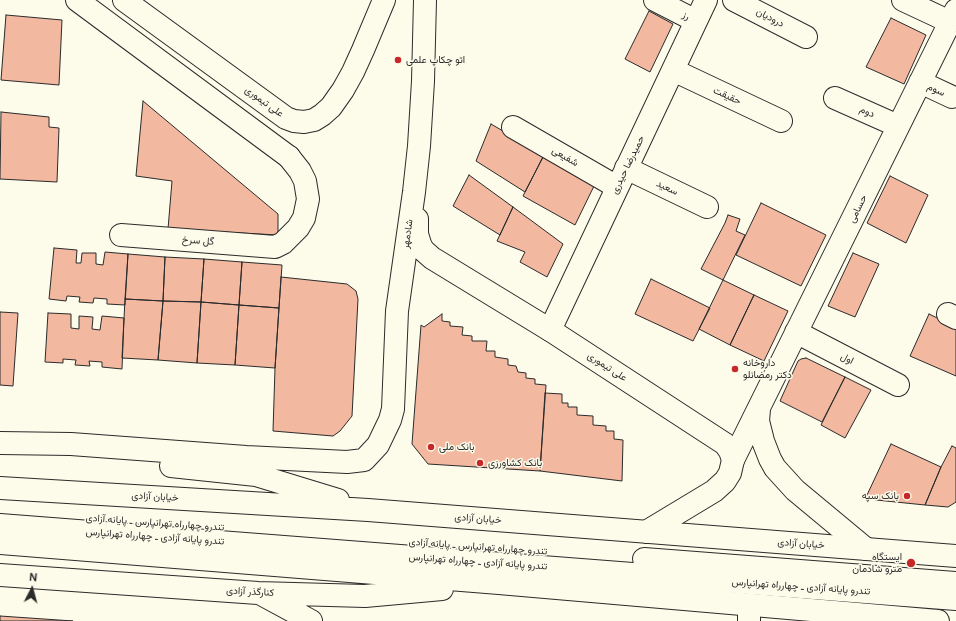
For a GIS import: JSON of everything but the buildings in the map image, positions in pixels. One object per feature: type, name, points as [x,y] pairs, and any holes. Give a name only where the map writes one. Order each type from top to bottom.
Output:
[{"type":"main road","name":"گل سرخ","points":[[77,0],[289,157],[300,171],[305,181],[308,199],[304,218],[298,228],[283,243],[275,247],[122,235]]},
{"type":"main road","name":"علی تیموری","points":[[124,0],[286,118],[304,122],[314,120],[322,115],[331,107],[343,90],[361,56],[384,0]]},
{"type":"main road","name":"شادمهر","points":[[0,443],[71,444],[321,461],[347,462],[364,460],[378,445],[390,420],[393,409],[397,311],[414,192],[424,81],[425,0]]},
{"type":"main road","name":"رز","points":[[655,0],[696,21]]},
{"type":"main road","name":"حمیدرضا حیدری","points":[[550,330],[706,0]]},
{"type":"main road","name":"درودیان","points":[[734,0],[806,37]]},
{"type":"main road","points":[[903,0],[953,16]]},
{"type":"main road","name":"حسامی","points":[[733,460],[953,16]]},
{"type":"main road","name":"حقیقت","points":[[673,70],[782,121]]},
{"type":"main road","name":"سوم","points":[[920,82],[952,97]]},
{"type":"main road","name":"دوم","points":[[835,98],[898,126]]},
{"type":"main road","name":"شفیعی","points":[[513,127],[622,178]]},
{"type":"main road","name":"سعید","points":[[622,178],[708,207]]},
{"type":"main road","name":"علی تیموری","points":[[414,192],[417,234],[423,250],[432,258],[550,330],[725,444],[730,451],[733,460]]},
{"type":"main road","name":"اول","points":[[796,332],[898,385]]},
{"type":"main road","name":"حسامی","points":[[759,408],[758,421],[763,441],[775,468],[795,490],[866,549]]},
{"type":"main road","points":[[0,447],[256,475],[368,510]]},
{"type":"main road","points":[[646,532],[714,491],[726,481],[730,473],[733,460]]},
{"type":"main road","name":"خیابان آزادی","points":[[0,488],[368,510],[866,549],[954,552]]},
{"type":"main road","name":"تندرو چهارراه تهرانپارس ـ پایانه آزادی","points":[[0,511],[956,583]]},
{"type":"main road","name":"تندرو پایانه آزادی ـ چهارراه تهرانپارس","points":[[0,525],[956,599]]},
{"type":"main road","points":[[0,543],[499,583],[749,613],[938,621]]},
{"type":"main road","name":"کنارگذر آزادی","points":[[0,575],[258,593],[365,596],[499,583]]},
{"type":"main road","points":[[258,593],[311,621]]},
{"type":"place","name":"اتو چکاپ علمی","points":[[398,60]]},
{"type":"place","name":"داروخانه دکتر رمضانلو","points":[[735,369]]},
{"type":"place","name":"بانک ملی","points":[[431,447]]},
{"type":"place","name":"بانک کشاورزی","points":[[480,463]]},
{"type":"place","name":"بانک سپه","points":[[907,496]]},
{"type":"place","name":"ایستگاه مترو شادمان","points":[[911,563]]}]
